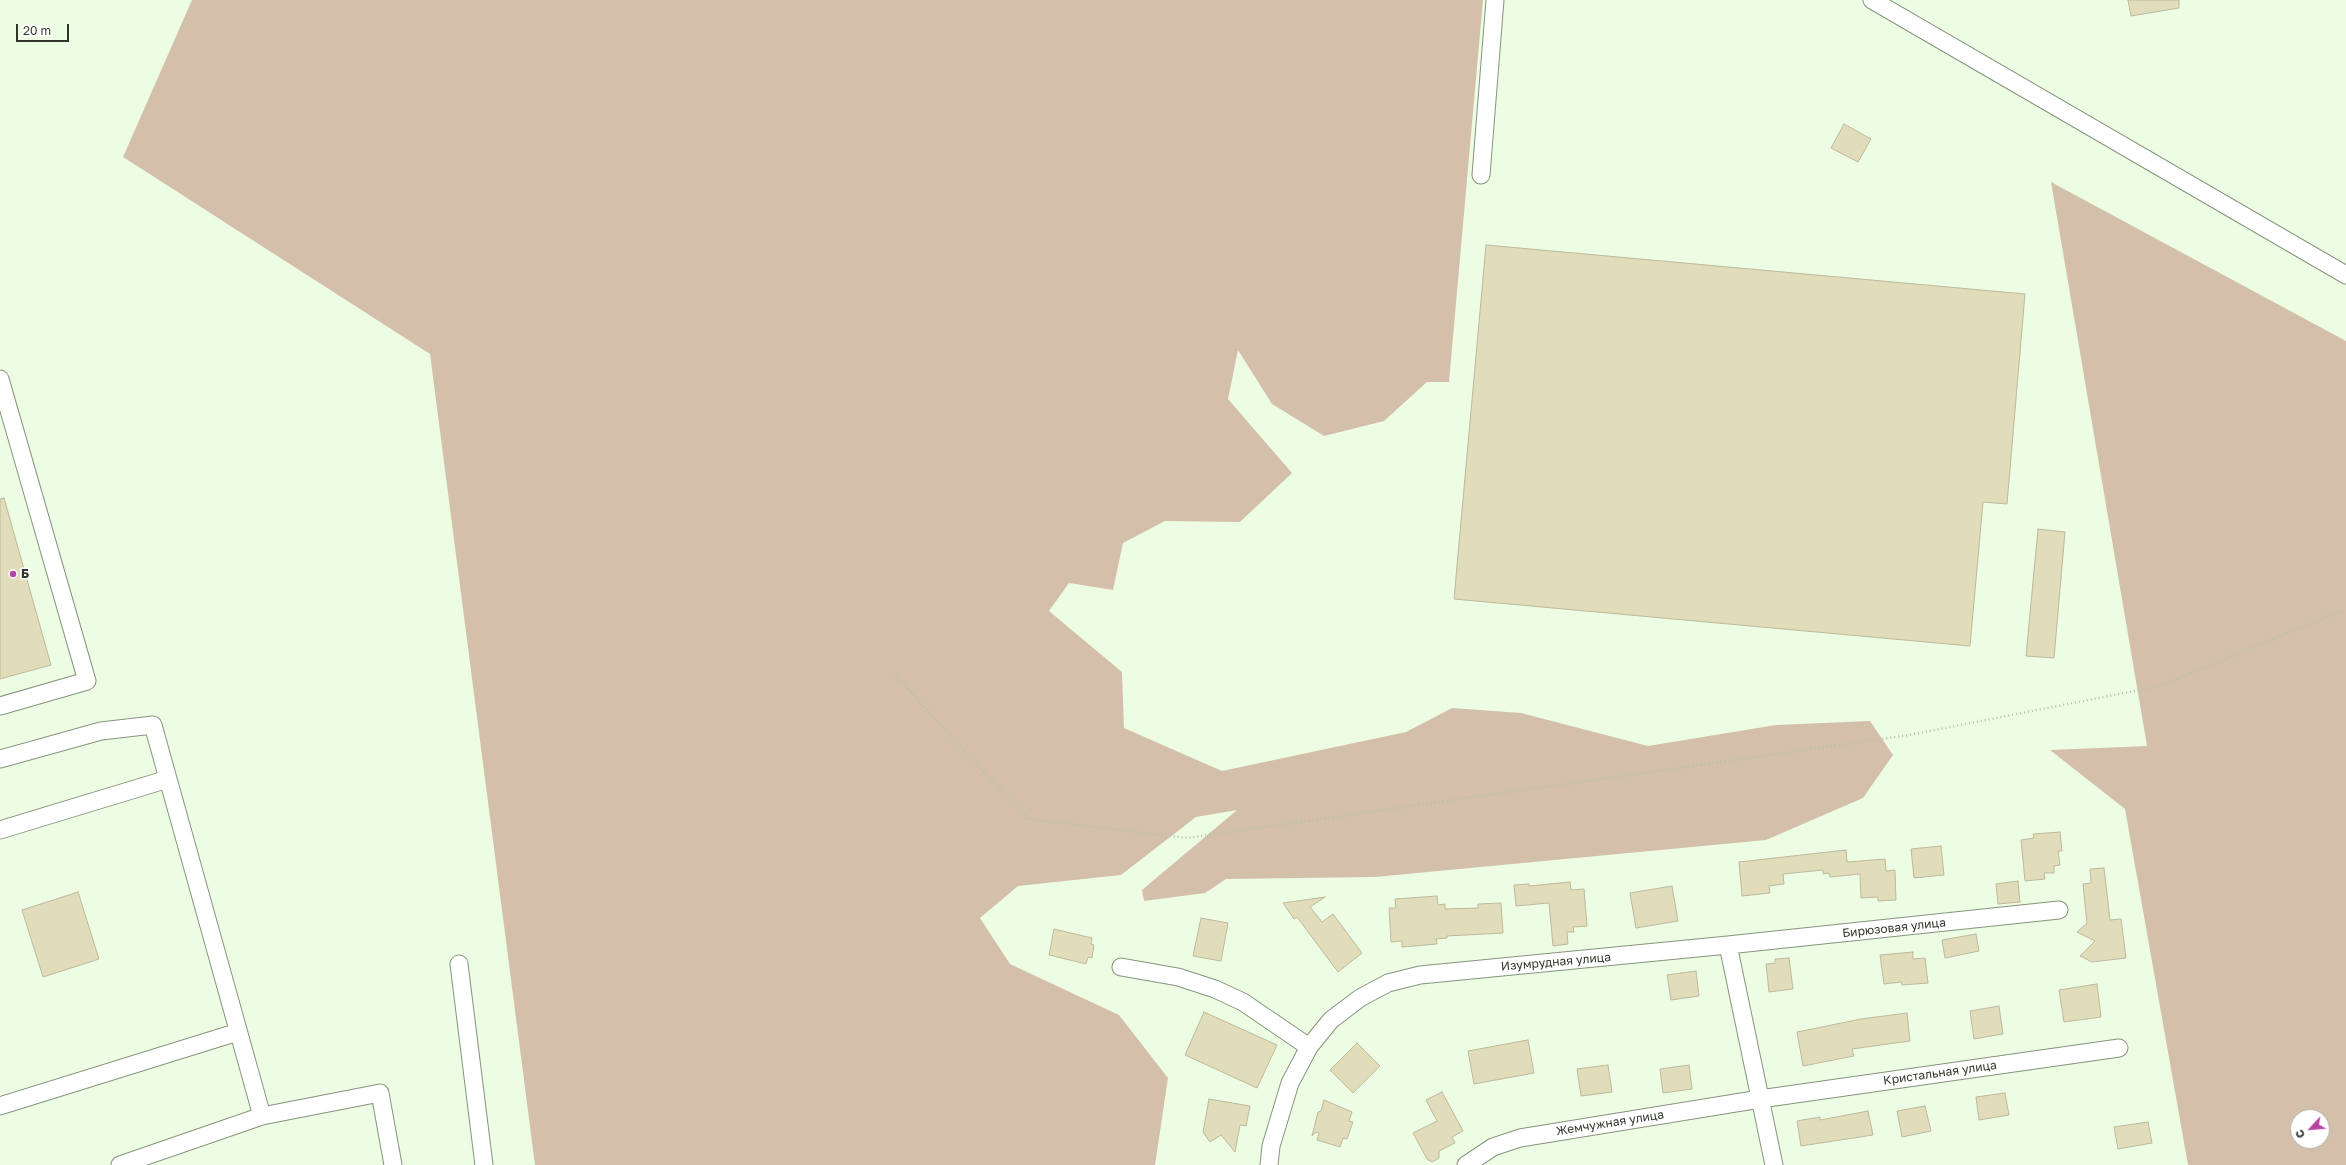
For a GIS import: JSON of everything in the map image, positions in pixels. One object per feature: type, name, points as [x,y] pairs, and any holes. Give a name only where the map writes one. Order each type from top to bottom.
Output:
[{"type":"street","points":[[1481,175],[1494,0]]},
{"type":"street","points":[[1872,0],[2346,275]]},
{"type":"street","points":[[0,379],[87,681],[0,706]]},
{"type":"street","points":[[0,759],[101,731],[153,725],[262,1116]]},
{"type":"street","points":[[0,830],[168,779]]},
{"type":"street","name":"Бирюзовая улица","points":[[1728,945],[2059,910]]},
{"type":"street","points":[[1728,945],[1774,1165]]},
{"type":"street","name":"Изумрудная улица","points":[[1270,1165],[1271,1146],[1290,1083],[1309,1047],[1331,1020],[1360,998],[1388,983],[1420,975],[1728,945]]},
{"type":"street","points":[[459,964],[484,1165]]},
{"type":"street","points":[[1121,967],[1178,977],[1215,989],[1243,1002],[1309,1047]]},
{"type":"street","points":[[0,1106],[238,1032]]},
{"type":"street","name":"Кристальная улица","points":[[1760,1099],[2119,1048]]},
{"type":"street","points":[[131,1163],[262,1116],[380,1093],[393,1165]]},
{"type":"street","name":"Жемчужная улица","points":[[1466,1165],[1493,1147],[1520,1138],[1760,1099]]},
{"type":"path","points":[[894,674],[1028,819],[1187,838],[1909,735],[2160,686],[2346,609]]},
{"type":"shaded area","points":[[192,0],[1483,0],[1449,382],[1427,382],[1384,421],[1324,436],[1272,404],[1238,350],[1228,399],[1292,473],[1240,522],[1165,521],[1123,543],[1113,590],[1069,583],[1049,611],[1122,672],[1124,728],[1222,771],[1406,732],[1452,708],[1521,713],[1648,746],[1776,725],[1870,721],[1893,755],[1863,798],[1766,840],[1375,877],[1226,879],[1205,893],[1144,901],[1142,890],[1237,810],[1196,817],[1121,875],[1018,886],[980,918],[1010,964],[1119,1015],[1168,1078],[1155,1165],[535,1165],[430,354],[123,157]]},
{"type":"shaded area","points":[[2051,182],[2346,341],[2346,1165],[2188,1165],[2125,809],[2050,750],[2147,746]]},
{"type":"building","points":[[2128,0],[2179,0],[2179,8],[2131,16]]},
{"type":"building","points":[[1844,124],[1871,139],[1858,162],[1831,148]]},
{"type":"building","points":[[1486,245],[2025,294],[2007,504],[1983,502],[1970,646],[1454,599]]},
{"type":"building","name":"Б","points":[[4,498],[51,665],[0,679],[0,499]]},
{"type":"building","points":[[2038,529],[2065,532],[2054,658],[2026,656]]},
{"type":"building","points":[[2060,832],[2062,851],[2058,851],[2060,865],[2054,866],[2054,873],[2044,873],[2045,879],[2025,881],[2021,840],[2034,838],[2033,834]]},
{"type":"building","points":[[1941,846],[1944,875],[1914,878],[1911,849]]},
{"type":"building","points":[[1846,850],[1847,862],[1885,859],[1886,871],[1895,870],[1896,900],[1878,901],[1878,897],[1861,898],[1860,874],[1830,877],[1829,873],[1823,874],[1823,870],[1783,874],[1784,884],[1769,886],[1770,893],[1742,896],[1739,862]]},
{"type":"building","points":[[2104,868],[2110,920],[2121,919],[2126,958],[2092,962],[2080,956],[2095,941],[2077,932],[2087,923],[2083,884],[2091,883],[2090,869]]},
{"type":"building","points":[[2018,881],[2020,902],[1998,904],[1996,884]]},
{"type":"building","points":[[1570,882],[1571,890],[1584,889],[1587,926],[1573,927],[1574,932],[1567,932],[1568,944],[1553,946],[1549,903],[1516,906],[1514,885],[1529,884],[1529,886]]},
{"type":"building","points":[[1672,886],[1678,921],[1636,928],[1630,893]]},
{"type":"building","points":[[78,892],[99,959],[43,977],[22,910]]},
{"type":"building","points":[[1437,896],[1438,905],[1445,904],[1445,909],[1478,908],[1478,904],[1501,903],[1503,933],[1447,936],[1447,938],[1436,939],[1437,944],[1402,947],[1402,941],[1391,942],[1389,908],[1396,908],[1395,899]]},
{"type":"building","points":[[1325,897],[1310,907],[1322,922],[1333,914],[1362,953],[1338,972],[1297,917],[1294,919],[1283,903]]},
{"type":"building","points":[[1201,918],[1228,923],[1221,961],[1193,956]]},
{"type":"building","points":[[1054,929],[1092,938],[1091,944],[1094,945],[1092,958],[1088,957],[1086,964],[1049,955]]},
{"type":"building","points":[[1976,934],[1979,951],[1945,958],[1942,940]]},
{"type":"building","points":[[1913,952],[1913,959],[1925,958],[1928,983],[1902,985],[1901,982],[1884,984],[1880,955]]},
{"type":"building","points":[[1789,958],[1793,989],[1769,992],[1766,964],[1775,963],[1775,959]]},
{"type":"building","points":[[1696,971],[1699,996],[1671,1000],[1667,975]]},
{"type":"building","points":[[2097,984],[2101,1017],[2064,1022],[2059,990]]},
{"type":"building","points":[[1999,1006],[2003,1034],[1974,1039],[1970,1011]]},
{"type":"building","points":[[1204,1012],[1277,1045],[1257,1088],[1185,1055]]},
{"type":"building","points":[[1907,1013],[1910,1041],[1852,1049],[1854,1056],[1803,1066],[1797,1032],[1861,1019]]},
{"type":"building","points":[[1528,1040],[1534,1073],[1474,1084],[1468,1051]]},
{"type":"building","points":[[1357,1043],[1380,1066],[1353,1093],[1330,1070]]},
{"type":"building","points":[[1608,1065],[1612,1092],[1581,1096],[1577,1069]]},
{"type":"building","points":[[1689,1065],[1692,1089],[1663,1093],[1660,1069]]},
{"type":"building","points":[[1442,1092],[1463,1131],[1452,1137],[1455,1143],[1439,1151],[1439,1158],[1432,1162],[1427,1159],[1413,1133],[1437,1121],[1426,1100]]},
{"type":"building","points":[[2005,1093],[2009,1115],[1979,1120],[1976,1097]]},
{"type":"building","points":[[1209,1099],[1250,1106],[1246,1126],[1240,1125],[1235,1152],[1221,1135],[1210,1142],[1203,1132]]},
{"type":"building","points":[[1324,1100],[1352,1112],[1349,1121],[1353,1122],[1347,1139],[1343,1138],[1340,1147],[1317,1140],[1319,1133],[1316,1132],[1312,1136],[1318,1112],[1321,1111]]},
{"type":"building","points":[[1925,1106],[1931,1131],[1902,1137],[1897,1111]]},
{"type":"building","points":[[1868,1111],[1873,1135],[1801,1146],[1797,1121],[1820,1117],[1820,1120]]},
{"type":"building","points":[[2148,1122],[2152,1143],[2118,1149],[2114,1127]]},
{"type":"place","name":"Б","points":[[13,574]]}]
